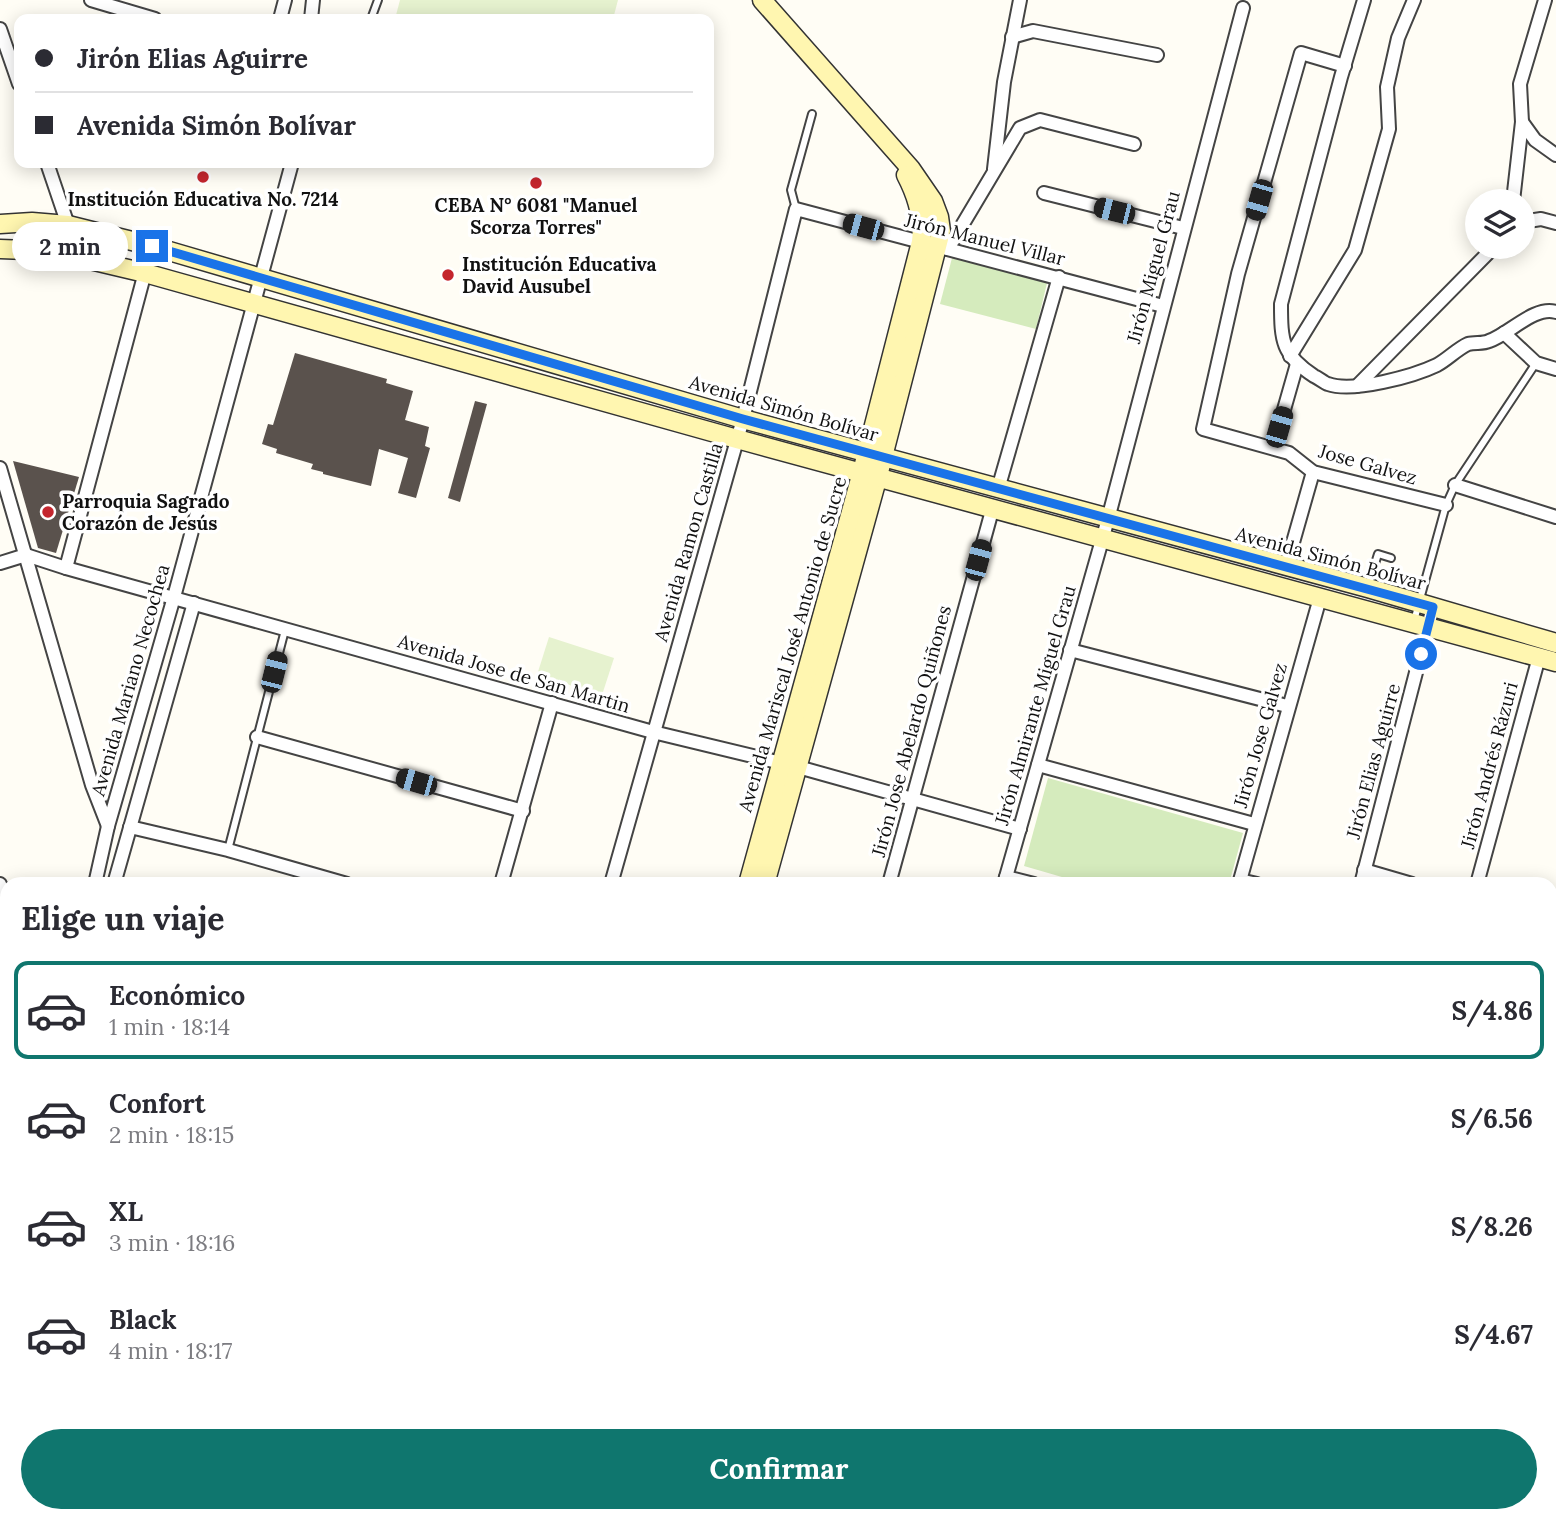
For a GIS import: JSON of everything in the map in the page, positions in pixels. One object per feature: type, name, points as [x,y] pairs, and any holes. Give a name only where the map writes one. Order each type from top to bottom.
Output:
[{"type":"street","points":[[91,0],[138,14]]},
{"type":"street","name":"Avenida Mariscal José Antonio de Sucre","points":[[762,0],[893,150],[909,180],[921,212],[923,229],[936,246],[875,455],[799,767],[767,877]]},
{"type":"street","points":[[994,172],[1004,82],[1020,0]]},
{"type":"street","points":[[1364,0],[1281,304],[1285,347],[1293,360],[1328,384],[1356,387],[1436,365],[1469,344],[1489,342],[1536,314],[1550,310],[1556,312]]},
{"type":"street","points":[[1273,448],[1293,360],[1354,250],[1389,129],[1387,87],[1398,38],[1414,0]]},
{"type":"street","points":[[1514,189],[1522,122],[1520,84],[1545,0]]},
{"type":"street","name":"Jirón Miguel Grau","points":[[1102,537],[1243,8]]},
{"type":"street","points":[[0,29],[14,70]]},
{"type":"street","points":[[1012,37],[1033,31],[1157,55]]},
{"type":"street","name":"Jose Galvez","points":[[1345,66],[1301,53],[1238,274],[1203,429],[1289,453],[1313,472],[1446,505]]},
{"type":"street","points":[[936,246],[994,172],[1020,128],[1040,120],[1134,144]]},
{"type":"street","points":[[1522,122],[1535,140],[1556,155]]},
{"type":"street","points":[[49,168],[68,225]]},
{"type":"street","name":"Avenida Mariano Necochea","points":[[97,877],[108,826],[174,597],[291,168]]},
{"type":"street","points":[[1044,193],[1183,228]]},
{"type":"street","name":"Jirón Manuel Villar","points":[[796,209],[1163,306]]},
{"type":"street","name":"Avenida Ramon Castilla","points":[[613,877],[743,419],[796,209]]},
{"type":"street","points":[[1535,220],[1556,223]]},
{"type":"street","name":"Avenida Simón Bolívar","points":[[0,224],[32,222],[68,225],[152,246],[743,419],[1368,588],[1556,643]]},
{"type":"street","points":[[66,568],[152,246]]},
{"type":"street","name":"Avenida Simón Bolívar","points":[[0,249],[52,251],[145,273],[737,439],[1547,659]]},
{"type":"street","points":[[1356,387],[1482,259]]},
{"type":"street","points":[[998,489],[1059,278]]},
{"type":"street","points":[[440,356],[446,332]]},
{"type":"street","points":[[1504,332],[1536,363],[1556,369]]},
{"type":"street","points":[[0,468],[92,785],[108,826]]},
{"type":"street","points":[[1286,567],[1313,472]]},
{"type":"street","name":"Avenida Mariscal José Antonio de Sucre","points":[[750,877],[781,762],[870,474]]},
{"type":"street","points":[[1455,485],[1556,517]]},
{"type":"street","name":"Jirón Jose Abelardo Quiñones","points":[[890,877],[993,507]]},
{"type":"street","name":"Jirón Almirante Miguel Grau","points":[[1006,877],[1102,537]]},
{"type":"street","points":[[0,562],[26,555]]},
{"type":"street","name":"Avenida Jose de San Martin","points":[[26,555],[653,732],[781,762],[1020,830]]},
{"type":"street","name":"Jirón Jose Galvez","points":[[1241,877],[1287,706],[1320,598]]},
{"type":"street","name":"Avenida Mariano Necochea","points":[[116,877],[194,603]]},
{"type":"street","name":"Jirón Elias Aguirre","points":[[1362,877],[1426,605]]},
{"type":"street","points":[[1070,650],[1287,706]]},
{"type":"street","name":"Jirón Andrés Rázuri","points":[[1479,877],[1547,659]]},
{"type":"street","points":[[502,877],[552,703]]},
{"type":"street","points":[[257,737],[523,811]]},
{"type":"street","points":[[1038,765],[1254,824]]},
{"type":"street","points":[[130,827],[228,850],[322,877]]},
{"type":"street","points":[[1364,870],[1388,877]]},
{"type":"lane","points":[[796,209],[791,190],[812,114]]},
{"type":"lane","name":"Jirón Elias Aguirre","points":[[1426,605],[1446,505],[1455,485],[1536,363]]},
{"type":"lane","points":[[1368,588],[1378,554],[1391,558]]},
{"type":"lane","points":[[228,850],[285,628]]},
{"type":"green space","points":[[400,0],[618,0],[614,14],[396,14]]},
{"type":"green space","points":[[952,258],[1047,283],[1036,329],[940,304]]},
{"type":"green space","points":[[549,637],[614,658],[602,695],[537,675]]},
{"type":"green space","points":[[1048,778],[1243,833],[1231,877],[1062,877],[1024,866]]},
{"type":"building","points":[[295,353],[387,379],[386,383],[413,391],[405,420],[429,427],[425,446],[430,448],[416,498],[398,493],[408,458],[379,449],[371,486],[323,474],[311,469],[313,464],[276,453],[277,449],[262,444],[268,424],[273,425]]},
{"type":"building","points":[[475,401],[487,404],[460,502],[448,498]]},
{"type":"building","name":"Parroquia Sagrado Corazón de Jesús","points":[[13,461],[79,477],[56,553],[38,548]]},
{"type":"place","name":"Institución Educativa No. 7214","points":[[203,177]]},
{"type":"place","name":"CEBA N° 6081 \"Manuel Scorza Torres\"","points":[[536,183]]},
{"type":"place","name":"Institución Educativa David Ausubel","points":[[448,275]]},
{"type":"place","name":"Parroquia Sagrado Corazón de Jesús","points":[[48,512]]},
{"type":"route","points":[[152,246],[743,419],[1433,607],[1421,654]]}]
